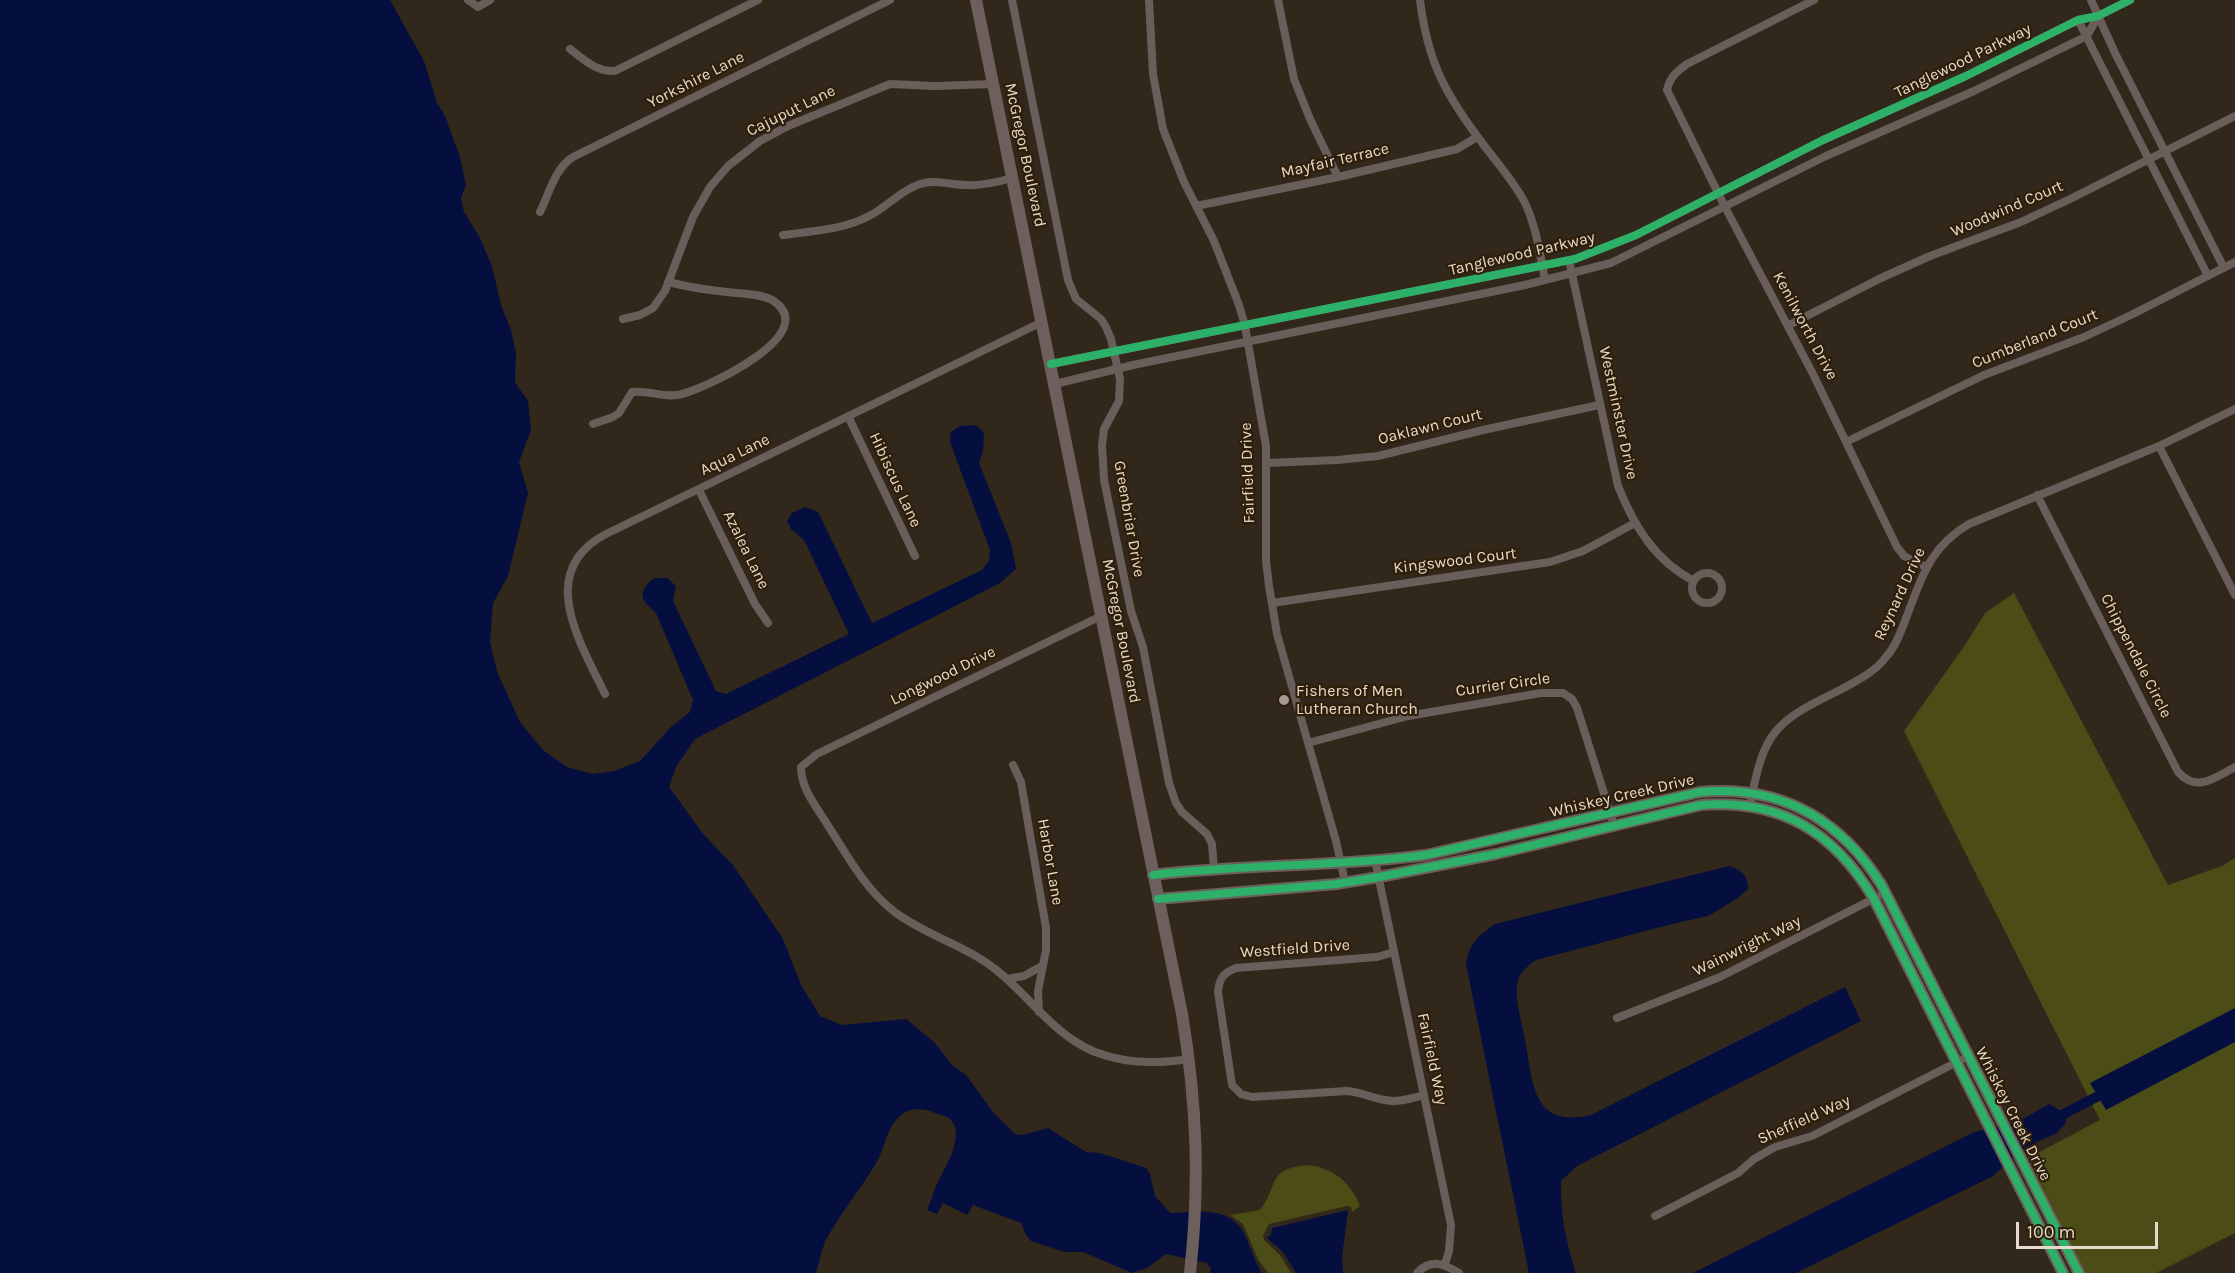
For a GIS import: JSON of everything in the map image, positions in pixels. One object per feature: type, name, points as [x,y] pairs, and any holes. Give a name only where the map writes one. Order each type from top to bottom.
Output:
[{"type":"street","points":[[468,0],[478,7],[490,0]]},
{"type":"street","points":[[570,49],[595,68],[604,72],[615,72],[758,0]]},
{"type":"street","name":"Yorkshire Lane","points":[[540,212],[558,172],[564,163],[573,157],[890,0]]},
{"type":"street","name":"McGregor Boulevard","points":[[976,0],[1189,1059],[1196,1122],[1196,1202],[1190,1272]]},
{"type":"street","name":"Greenbriar Drive","points":[[1012,0],[1068,280],[1076,299],[1101,319],[1111,339],[1119,379],[1119,401],[1104,429],[1102,445],[1104,480],[1131,611],[1143,647],[1169,783],[1182,812],[1207,834],[1212,844],[1214,869]]},
{"type":"street","name":"Fairfield Drive","points":[[1149,0],[1153,74],[1158,106],[1170,150],[1230,281],[1245,326],[1263,425],[1266,463],[1266,561],[1277,634],[1345,882]]},
{"type":"street","points":[[1278,0],[1298,89],[1338,177]]},
{"type":"street","points":[[1420,0],[1423,28],[1437,73],[1453,103],[1523,200],[1532,222],[1545,280]]},
{"type":"street","name":"Kenilworth Drive","points":[[1814,0],[1687,64],[1677,71],[1667,89],[1725,207],[1789,325],[1897,547],[1904,556],[1926,567]]},
{"type":"street","points":[[2091,0],[2224,267]]},
{"type":"street","name":"Tanglewood Parkway","points":[[1051,364],[1543,266],[1606,248],[1839,133],[1961,78],[2078,20],[2098,16],[2130,0]]},
{"type":"street","points":[[2087,36],[2098,16]]},
{"type":"street","points":[[2078,20],[2208,276]]},
{"type":"street","name":"Tanglewood Parkway","points":[[1055,384],[1573,274],[1611,263],[1846,147],[1968,94],[2087,36]]},
{"type":"street","points":[[1961,78],[1968,94]]},
{"type":"street","name":"Cajuput Lane","points":[[623,319],[640,315],[653,308],[665,291],[693,217],[710,187],[728,166],[760,141],[788,126],[890,84],[935,86],[993,84]]},
{"type":"street","name":"Woodwind Court","points":[[1789,325],[1930,256],[2021,222],[2235,116]]},
{"type":"street","points":[[1839,133],[1846,147]]},
{"type":"street","name":"Mayfair Terrace","points":[[1196,206],[1338,177],[1457,148],[1478,137]]},
{"type":"street","points":[[783,235],[835,228],[865,218],[921,183],[968,186],[1012,178]]},
{"type":"street","name":"Westminster Drive","points":[[1569,260],[1618,486],[1635,523],[1665,562],[1694,581]]},
{"type":"street","name":"Cumberland Court","points":[[1846,442],[1984,375],[2084,337],[2235,262]]},
{"type":"street","points":[[592,424],[614,417],[633,392],[680,395],[746,366],[760,355],[784,327],[784,316],[770,299],[668,282]]},
{"type":"street","name":"Aqua Lane","points":[[604,694],[571,619],[567,596],[573,565],[586,547],[596,539],[1042,322]]},
{"type":"street","name":"Oaklawn Court","points":[[1266,463],[1378,456],[1599,405]]},
{"type":"street","name":"Reynard Drive","points":[[1750,807],[1762,753],[1767,742],[1783,723],[1804,707],[1862,678],[1886,658],[1901,633],[1926,567],[1938,548],[1957,531],[2037,495],[2159,446],[2235,409]]},
{"type":"street","name":"Hibiscus Lane","points":[[849,416],[915,556]]},
{"type":"street","points":[[2159,446],[2235,595]]},
{"type":"street","name":"Azalea Lane","points":[[699,490],[755,604],[768,623]]},
{"type":"street","name":"Chippendale Circle","points":[[2037,495],[2178,772],[2186,781],[2199,784],[2235,767]]},
{"type":"street","name":"Kingswood Court","points":[[1272,603],[1550,562],[1583,551],[1635,523]]},
{"type":"street","name":"Longwood Drive","points":[[1007,979],[974,955],[905,920],[879,898],[856,869],[810,797],[801,778],[801,767],[817,754],[1101,616]]},
{"type":"street","name":"Currier Circle","points":[[1308,743],[1443,709],[1541,693],[1563,693],[1572,699],[1577,708],[1614,825]]},
{"type":"street","name":"Harbor Lane","points":[[1013,765],[1021,782],[1046,928],[1046,950],[1038,991],[1040,1012]]},
{"type":"street","name":"Whiskey Creek Drive","points":[[1153,874],[1426,855],[1700,792],[1752,793],[1775,798],[1803,809],[1834,829],[1853,845],[1868,863],[1886,893],[2079,1273]]},
{"type":"street","name":"Whiskey Creek Drive","points":[[1158,899],[1378,877],[1496,854],[1701,805],[1750,807],[1784,816],[1822,837],[1846,859],[1874,899],[2063,1273]]},
{"type":"street","name":"Fairfield Way","points":[[1375,860],[1451,1225],[1449,1251],[1445,1264]]},
{"type":"street","name":"Wainwright Way","points":[[1617,1018],[1720,977],[1886,893]]},
{"type":"street","name":"Westfield Drive","points":[[1394,952],[1371,958],[1236,968],[1226,972],[1219,981],[1218,992],[1232,1085],[1241,1094],[1252,1098],[1347,1091],[1360,1092],[1386,1101],[1424,1095]]},
{"type":"street","points":[[1007,979],[1024,976],[1042,966]]},
{"type":"street","points":[[1007,979],[1069,1039],[1106,1056],[1145,1063],[1189,1059]]},
{"type":"street","name":"Sheffield Way","points":[[1656,1216],[1738,1173],[1754,1159],[1775,1147],[1812,1136],[1969,1056]]},
{"type":"street","points":[[1417,1273],[1433,1263],[1445,1264],[1459,1273]]},
{"type":"shaded area","points":[[0,0],[390,0],[424,61],[437,103],[445,116],[460,157],[466,185],[461,198],[464,212],[479,236],[492,266],[516,353],[515,382],[528,401],[531,430],[519,462],[528,493],[508,576],[493,603],[490,642],[498,674],[520,722],[543,750],[567,767],[593,774],[614,771],[640,761],[671,727],[690,712],[693,700],[656,613],[644,600],[643,592],[654,578],[667,578],[676,586],[673,601],[716,691],[726,694],[849,634],[804,540],[791,529],[787,521],[792,513],[805,507],[818,512],[872,623],[982,570],[989,561],[990,550],[950,442],[951,432],[960,426],[976,425],[984,433],[983,451],[979,463],[1011,543],[1016,569],[1000,583],[695,739],[676,767],[669,787],[704,835],[733,865],[783,939],[801,985],[820,1016],[842,1025],[906,1019],[934,1042],[952,1065],[966,1075],[993,1112],[1015,1134],[1023,1135],[1048,1128],[1086,1152],[1100,1153],[1146,1168],[1150,1174],[1155,1196],[1170,1213],[1198,1211],[1217,1213],[1233,1220],[1243,1231],[1262,1273],[1210,1273],[1211,1269],[1207,1263],[1166,1254],[1147,1268],[1132,1273],[1083,1252],[1064,1252],[1031,1241],[1021,1223],[973,1205],[967,1215],[943,1203],[937,1214],[927,1210],[953,1150],[956,1134],[955,1126],[949,1118],[918,1109],[903,1113],[895,1121],[875,1165],[825,1242],[816,1273],[0,1273]]},
{"type":"shaded area","points":[[2014,593],[2168,885],[2222,866],[2235,858],[2235,1233],[2156,1273],[2085,1273],[2028,1158],[2100,1120],[1904,731],[1985,613]]},
{"type":"shaded area","points":[[1729,866],[1743,874],[1747,880],[1748,889],[1738,898],[1708,916],[1536,960],[1521,974],[1518,981],[1517,998],[1530,1071],[1539,1098],[1546,1108],[1557,1115],[1572,1118],[1591,1115],[1845,987],[1861,1021],[1577,1166],[1561,1181],[1564,1227],[1576,1273],[1529,1273],[1466,964],[1472,945],[1495,924]]},
{"type":"shaded area","points":[[2235,1008],[2235,1042],[2106,1110],[2090,1083]]},
{"type":"shaded area","points":[[2049,1104],[2065,1113],[2066,1123],[2057,1133],[2026,1147],[1993,1176],[1796,1273],[1693,1273],[1974,1132],[2016,1123]]},
{"type":"shaded area","points":[[1307,1165],[1325,1169],[1340,1177],[1356,1197],[1360,1206],[1352,1212],[1351,1207],[1347,1206],[1269,1224],[1263,1236],[1264,1240],[1280,1255],[1291,1273],[1268,1273],[1258,1259],[1243,1224],[1230,1215],[1260,1210],[1279,1175],[1294,1167]]},
{"type":"shaded area","points":[[1348,1210],[1342,1257],[1343,1273],[1296,1273],[1283,1252],[1267,1238],[1271,1235],[1272,1228]]},
{"type":"waterway","points":[[2054,1119],[2110,1090]]},
{"type":"cycle path","points":[[1051,364],[1575,259],[1636,235],[1823,140],[1966,76],[2078,20],[2098,16],[2130,0]]},
{"type":"cycle path","points":[[1153,875],[1187,871],[1358,862],[1426,855],[1700,792],[1729,791],[1756,794],[1781,801],[1826,824],[1846,841],[1881,884],[2079,1273]]},
{"type":"cycle path","points":[[1158,899],[1336,884],[1379,877],[1496,854],[1701,805],[1730,805],[1780,814],[1823,838],[1858,875],[1874,899],[2063,1273]]},
{"type":"place","name":"Fishers of Men Lutheran Church","points":[[1284,700]]}]
